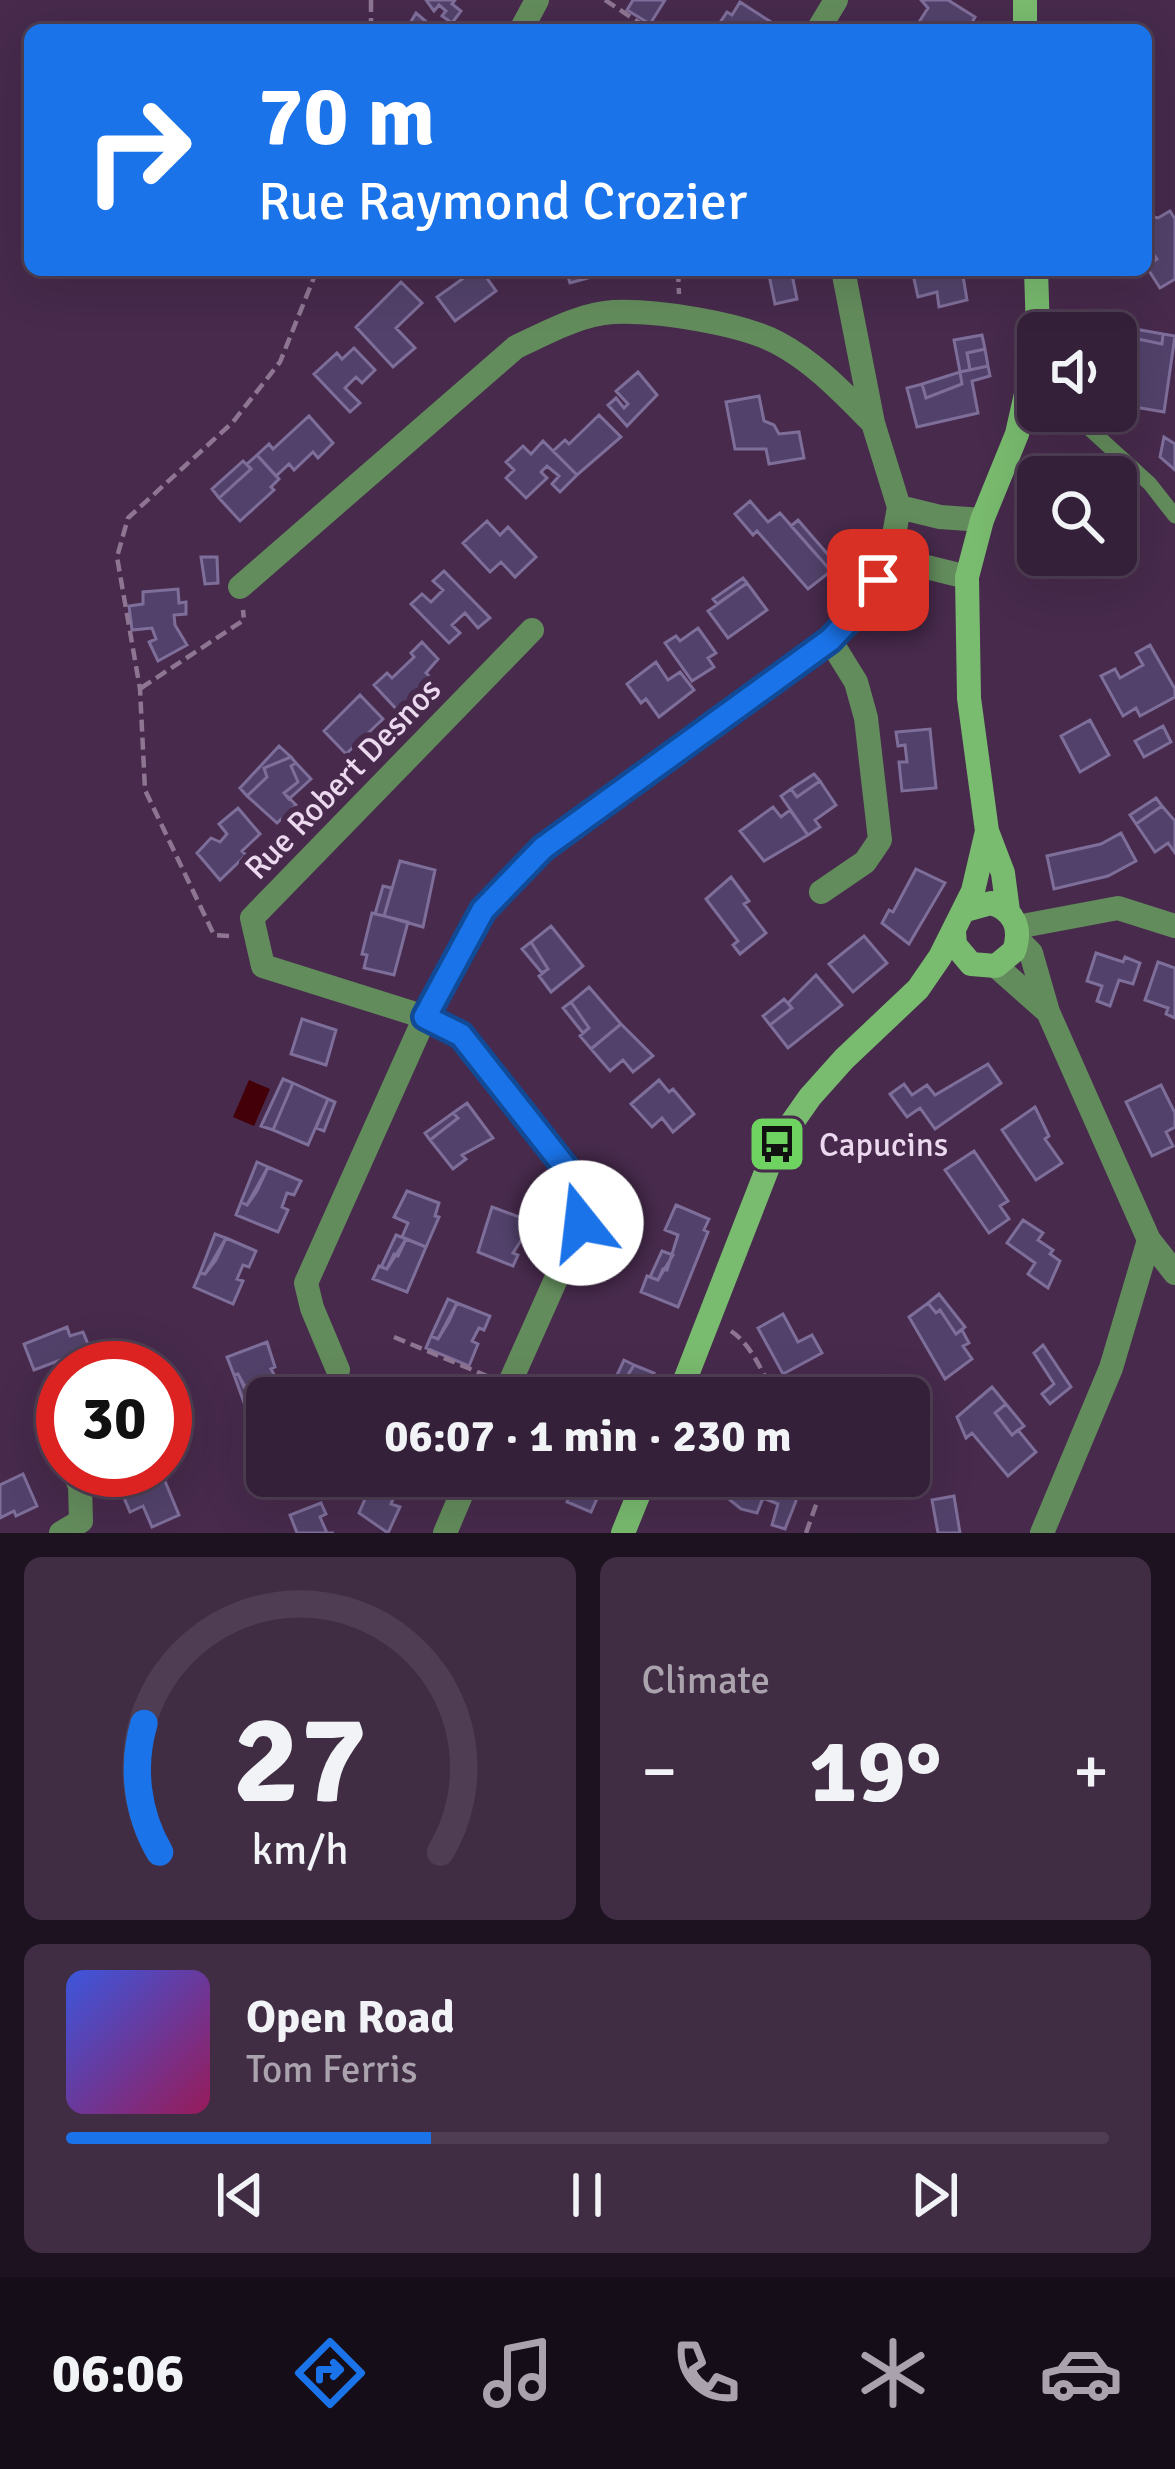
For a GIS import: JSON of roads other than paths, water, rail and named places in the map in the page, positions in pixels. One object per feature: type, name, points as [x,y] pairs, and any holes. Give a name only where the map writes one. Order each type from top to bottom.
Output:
[{"type":"street","points":[[338,1370],[306,1282],[425,1017],[483,910],[543,848],[830,640],[865,603],[890,558],[898,507],[873,423],[844,276]]},
{"type":"street","points":[[1036,276],[1037,312]]},
{"type":"street","points":[[240,587],[516,347],[559,327],[611,312],[740,327],[779,343],[823,373],[873,423]]},
{"type":"street","points":[[918,989],[1007,959],[1014,926],[1003,873],[987,831],[968,698],[968,578],[982,520],[1018,432]]},
{"type":"street","points":[[898,507],[982,520]]},
{"type":"street","points":[[890,558],[968,578]]},
{"type":"street","name":"Rue Robert Desnos","points":[[425,1017],[263,966],[252,918],[532,630]]},
{"type":"street","points":[[820,892],[865,862],[880,840],[866,718],[856,682],[830,640]]},
{"type":"street","points":[[687,1377],[777,1144],[844,1059],[918,989],[960,921],[978,879],[987,831]]},
{"type":"street","points":[[1048,1012],[955,945],[960,921],[991,903],[1031,953],[1048,1012],[1149,1240],[1175,1273]]},
{"type":"street","points":[[1014,926],[1118,908],[1175,926]]},
{"type":"street","points":[[425,1017],[461,1035],[577,1182],[581,1223],[513,1377]]},
{"type":"street","points":[[1042,1533],[1111,1368],[1149,1240]]},
{"type":"street","points":[[61,1533],[81,1521],[80,1497]]},
{"type":"street","points":[[445,1533],[461,1497]]},
{"type":"street","points":[[623,1533],[638,1497]]},
{"type":"lane","points":[[1093,432],[1150,484],[1175,516]]},
{"type":"place","name":"Capucins","points":[[777,1144]]}]
